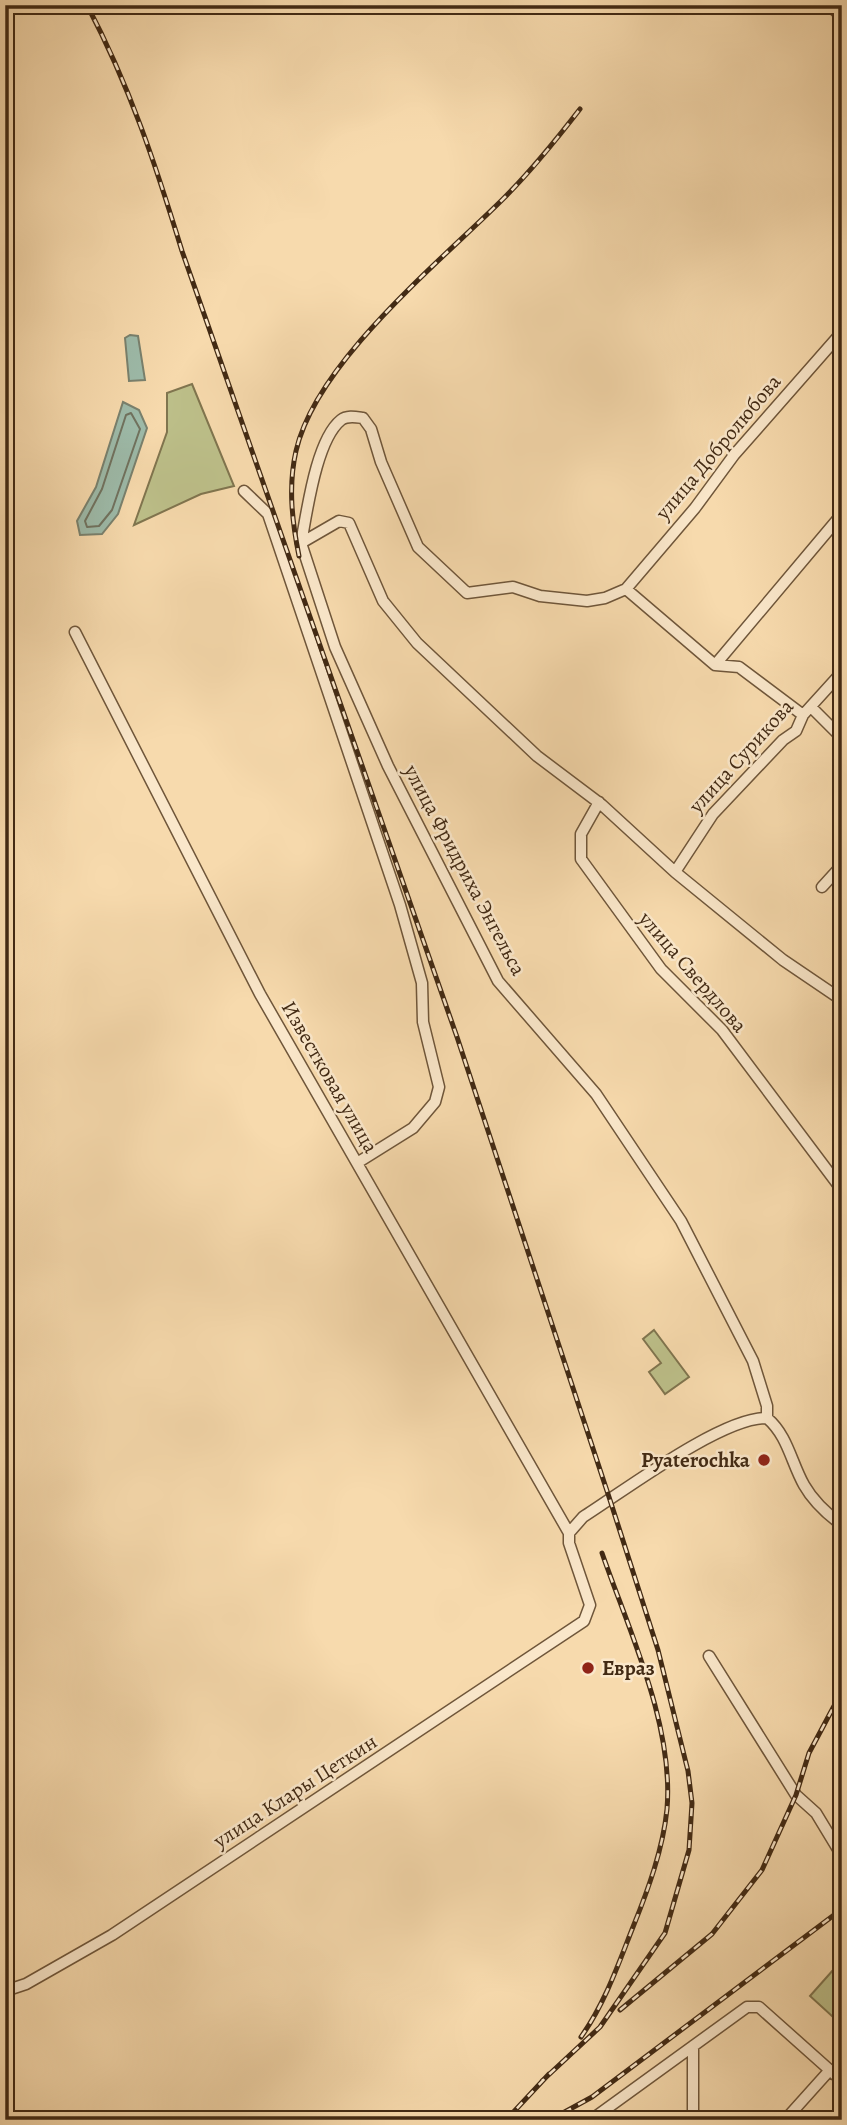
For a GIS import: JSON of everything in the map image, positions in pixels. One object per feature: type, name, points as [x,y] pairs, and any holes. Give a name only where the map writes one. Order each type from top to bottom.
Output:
[{"type":"street","points":[[829,5],[842,17]]},
{"type":"street","name":"улица Добролюбова","points":[[626,589],[695,508],[734,455],[842,332]]},
{"type":"street","points":[[301,543],[316,461],[341,420],[348,416],[363,418],[372,429],[381,462],[418,547],[467,593],[513,587],[540,596],[587,601],[605,598],[626,589],[715,665],[738,667],[807,711],[842,738]]},
{"type":"street","points":[[244,491],[268,514],[400,905],[422,983],[423,1022],[439,1087],[435,1102],[413,1128],[357,1163]]},
{"type":"street","points":[[715,665],[842,514]]},
{"type":"street","points":[[301,543],[339,521],[349,523],[383,601],[417,643],[537,756],[599,802],[675,872],[783,960],[842,1000]]},
{"type":"street","name":"улица Фридриха Энгельса","points":[[301,543],[335,647],[388,766],[498,981],[596,1094],[681,1221],[753,1361],[768,1406],[767,1418],[779,1428],[805,1486],[825,1512],[842,1525]]},
{"type":"street","name":"Известковая улица","points":[[75,632],[260,994],[569,1532]]},
{"type":"street","name":"улица Сурикова","points":[[675,872],[713,814],[783,740],[796,731],[807,711],[842,672]]},
{"type":"street","name":"улица Свердлова","points":[[599,802],[581,834],[581,859],[661,970],[722,1030],[842,1190]]},
{"type":"street","points":[[822,887],[842,865]]},
{"type":"street","points":[[569,1532],[583,1517],[667,1463],[726,1430],[754,1418],[767,1418]]},
{"type":"street","name":"улица Клары Цеткин","points":[[5,1991],[26,1984],[111,1935],[584,1621],[590,1605],[569,1543],[569,1532]]},
{"type":"street","points":[[709,1656],[796,1795],[816,1813],[839,1851]]},
{"type":"street","points":[[591,2120],[747,2007],[759,2007],[842,2081]]},
{"type":"street","points":[[693,2046],[693,2120]]},
{"type":"street","points":[[785,2120],[829,2071]]},
{"type":"green space","points":[[192,384],[234,486],[201,494],[134,525],[167,432],[167,393]]},
{"type":"green space","points":[[654,1330],[689,1377],[665,1394],[649,1372],[661,1363],[643,1339]]},
{"type":"green space","points":[[842,1960],[842,2010],[833,2017],[810,1996]]},
{"type":"water","points":[[130,335],[138,336],[145,380],[129,381],[125,338]]},
{"type":"water","points":[[123,402],[139,410],[147,428],[118,514],[102,534],[80,535],[77,521],[96,487]]},
{"type":"railway","points":[[87,5],[129,96],[151,156],[457,1037],[658,1650],[688,1771],[692,1803],[689,1850],[665,1933],[600,2027],[542,2081]]},
{"type":"railway","points":[[299,556],[292,504],[296,451],[308,417],[328,383],[384,315],[514,187],[544,155],[580,109]]},
{"type":"railway","points":[[581,2037],[610,1984],[644,1899],[658,1854],[667,1809],[664,1745],[657,1712],[602,1553]]},
{"type":"railway","points":[[620,2010],[712,1934],[762,1870],[796,1795],[809,1753],[842,1691]]},
{"type":"railway","points":[[550,2120],[592,2097],[842,1909]]},
{"type":"railway","points":[[506,2120],[549,2074]]},
{"type":"place","name":"Pyaterochka","points":[[764,1460]]},
{"type":"place","name":"Евраз","points":[[588,1668]]}]
